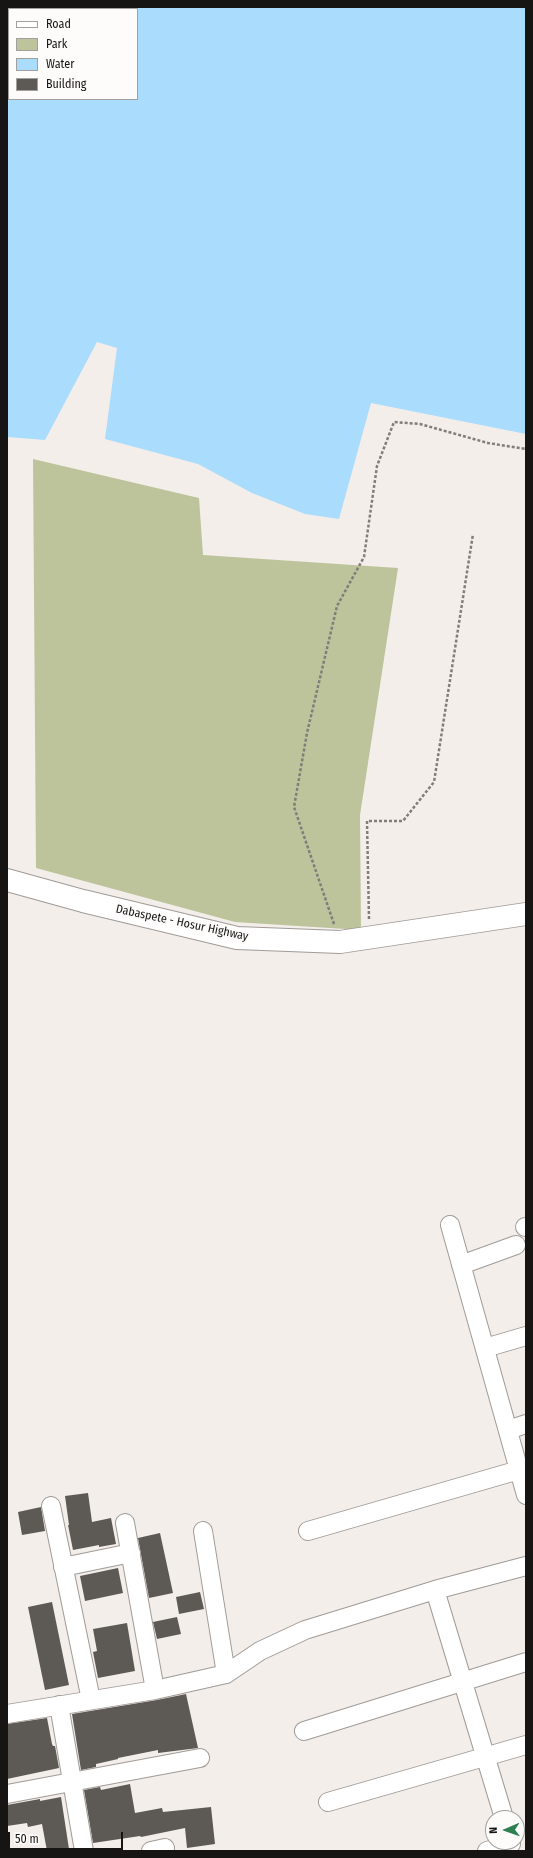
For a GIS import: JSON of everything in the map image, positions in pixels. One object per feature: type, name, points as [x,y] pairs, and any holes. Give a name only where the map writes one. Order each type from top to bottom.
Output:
[{"type":"highway","name":"Dabaspete - Hosur Highway","points":[[7,880],[82,901],[237,938],[340,942],[526,914]]},
{"type":"street","points":[[450,1225],[526,1495]]},
{"type":"street","points":[[461,1265],[516,1245]]},
{"type":"street","points":[[485,1348],[526,1336]]},
{"type":"street","points":[[508,1430],[526,1424]]},
{"type":"street","points":[[308,1531],[519,1470]]},
{"type":"street","points":[[51,1506],[91,1700]]},
{"type":"street","points":[[125,1523],[155,1690]]},
{"type":"street","points":[[203,1531],[226,1674]]},
{"type":"street","points":[[63,1567],[131,1553]]},
{"type":"street","points":[[7,1714],[155,1690],[226,1674],[260,1651],[305,1630],[435,1590],[526,1566]]},
{"type":"street","points":[[435,1590],[502,1810]]},
{"type":"street","points":[[304,1732],[463,1680],[526,1662]]},
{"type":"street","points":[[59,1705],[84,1851]]},
{"type":"street","points":[[328,1802],[526,1745]]},
{"type":"street","points":[[7,1794],[200,1758]]},
{"type":"path","points":[[340,942],[294,807],[307,733],[337,606],[364,557],[377,466],[394,422],[420,424],[488,444],[526,449]]},
{"type":"path","points":[[372,938],[368,915],[367,821],[403,821],[434,782],[473,534]]},
{"type":"green space","points":[[33,459],[199,498],[203,555],[398,568],[360,815],[361,930],[235,922],[36,868]]},
{"type":"water","points":[[7,7],[526,7],[526,434],[371,403],[339,519],[305,514],[252,493],[198,464],[105,439],[117,348],[97,342],[45,440],[7,437]]},
{"type":"building","points":[[88,1493],[92,1522],[111,1518],[116,1544],[99,1547],[99,1545],[73,1550],[68,1525],[65,1496]]},
{"type":"building","points":[[41,1507],[45,1531],[22,1535],[18,1512]]},
{"type":"building","points":[[160,1533],[173,1593],[149,1598],[138,1538]]},
{"type":"building","points":[[118,1568],[123,1593],[85,1601],[80,1576]]},
{"type":"building","points":[[200,1592],[204,1609],[179,1614],[176,1597]]},
{"type":"building","points":[[52,1602],[69,1685],[45,1690],[28,1607]]},
{"type":"building","points":[[177,1617],[181,1634],[157,1639],[153,1622]]},
{"type":"building","points":[[127,1623],[135,1671],[98,1678],[93,1652],[97,1651],[93,1629]]},
{"type":"building","points":[[186,1694],[198,1748],[158,1753],[158,1750],[118,1758],[96,1764],[96,1767],[81,1770],[72,1714]]},
{"type":"building","points":[[47,1718],[52,1744],[55,1746],[59,1768],[7,1779],[7,1724]]},
{"type":"building","points":[[130,1784],[135,1813],[162,1808],[163,1812],[211,1807],[215,1844],[187,1848],[185,1828],[141,1837],[93,1843],[84,1790],[100,1787],[101,1790]]},
{"type":"building","points":[[61,1797],[69,1849],[47,1851],[42,1824],[28,1827],[27,1823],[7,1826],[7,1805]]}]
